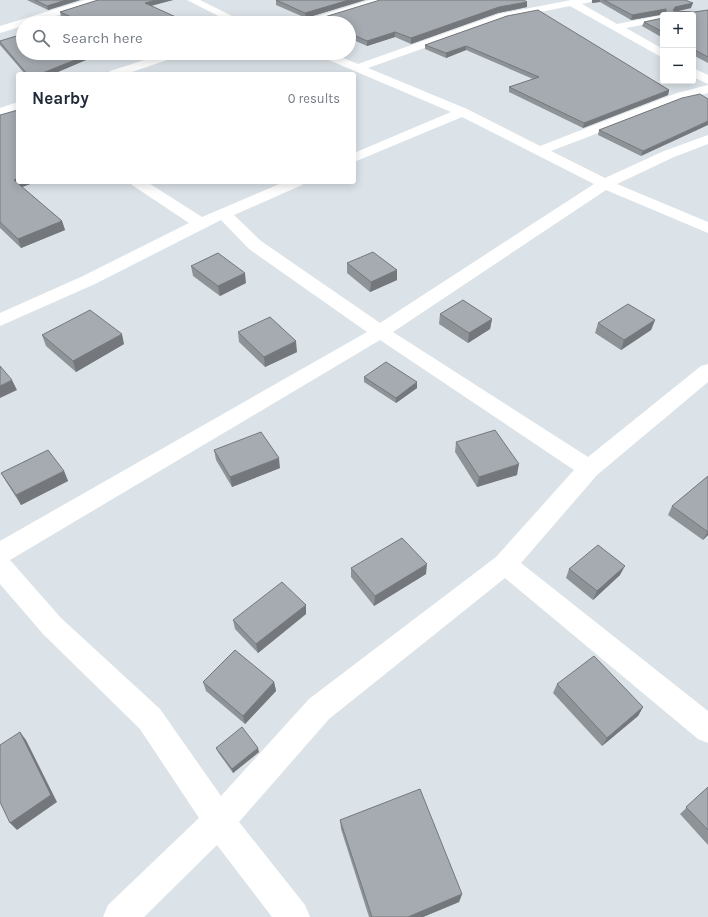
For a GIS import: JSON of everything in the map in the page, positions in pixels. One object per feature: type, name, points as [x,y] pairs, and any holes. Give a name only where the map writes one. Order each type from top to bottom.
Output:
[{"type":"street","points":[[41,16],[96,0]]},
{"type":"street","points":[[192,0],[226,16]]},
{"type":"street","points":[[329,16],[381,0]]},
{"type":"street","points":[[358,68],[503,16],[587,0]]},
{"type":"street","points":[[572,3],[660,52]]},
{"type":"street","points":[[616,27],[660,19]]},
{"type":"street","points":[[3,27],[16,23]]},
{"type":"street","points":[[120,72],[157,60]]},
{"type":"street","points":[[338,60],[462,112],[605,184],[708,228]]},
{"type":"street","points":[[696,74],[708,80]]},
{"type":"street","points":[[540,151],[668,101],[708,89]]},
{"type":"street","points":[[0,112],[16,107]]},
{"type":"street","points":[[356,157],[462,112]]},
{"type":"street","points":[[0,553],[380,332],[605,184],[669,154],[708,139]]},
{"type":"street","points":[[140,184],[201,223]]},
{"type":"street","points":[[0,320],[89,280],[201,223],[292,184]]},
{"type":"street","points":[[223,213],[255,245],[380,332],[589,469]]},
{"type":"street","points":[[120,917],[219,821],[318,710],[505,564],[589,469],[708,371]]},
{"type":"street","points":[[505,564],[708,729]]},
{"type":"street","points":[[0,566],[52,626],[150,719],[219,821],[293,917]]},
{"type":"building","points":[[35,0],[66,0],[47,6]]},
{"type":"building","points":[[98,0],[156,0],[145,3],[174,16],[69,16],[60,12]]},
{"type":"building","points":[[276,0],[349,0],[305,13]]},
{"type":"building","points":[[380,0],[524,0],[527,2],[499,7],[411,38],[395,32],[367,41],[356,36],[356,16],[328,16]]},
{"type":"building","points":[[604,0],[685,0],[693,3],[675,7],[673,11],[694,12],[666,12],[666,9],[632,15]]},
{"type":"building","points":[[538,10],[669,90],[584,123],[509,87],[539,77],[466,46],[446,53],[425,45],[507,16]]},
{"type":"building","points":[[708,10],[708,57],[696,51],[696,12],[694,12]]},
{"type":"building","points":[[660,19],[660,30],[644,22]]},
{"type":"building","points":[[16,36],[16,60],[75,60],[45,72],[25,72],[0,41]]},
{"type":"building","points":[[700,94],[708,99],[708,121],[643,151],[599,130],[682,98]]},
{"type":"building","points":[[16,111],[16,179],[14,180],[16,184],[19,184],[62,221],[18,239],[0,222],[0,115]]},
{"type":"building","points":[[373,252],[397,270],[371,282],[347,263]]},
{"type":"building","points":[[218,253],[245,273],[218,286],[191,266]]},
{"type":"building","points":[[463,300],[492,319],[469,333],[440,314]]},
{"type":"building","points":[[628,304],[655,320],[624,340],[598,323]]},
{"type":"building","points":[[90,310],[122,334],[73,361],[42,335]]},
{"type":"building","points":[[270,317],[296,341],[264,357],[238,332]]},
{"type":"building","points":[[386,362],[417,382],[396,398],[364,377]]},
{"type":"building","points":[[0,366],[12,380],[0,386]]},
{"type":"building","points":[[495,430],[519,464],[479,477],[456,442]]},
{"type":"building","points":[[261,432],[279,458],[230,477],[214,450]]},
{"type":"building","points":[[48,450],[64,471],[16,495],[1,473]]},
{"type":"building","points":[[708,476],[708,532],[672,506]]},
{"type":"building","points":[[402,538],[427,564],[375,596],[351,568]]},
{"type":"building","points":[[598,545],[625,566],[597,591],[569,569]]},
{"type":"building","points":[[282,582],[306,605],[256,644],[233,620]]},
{"type":"building","points":[[235,650],[274,682],[243,716],[203,682]]},
{"type":"building","points":[[594,656],[643,707],[607,738],[557,684]]},
{"type":"building","points":[[242,727],[258,748],[232,769],[216,748]]},
{"type":"building","points":[[20,732],[51,795],[10,823],[0,802],[0,745]]},
{"type":"building","points":[[708,787],[708,830],[686,807]]},
{"type":"building","points":[[420,789],[462,894],[408,917],[372,917],[340,820]]}]
